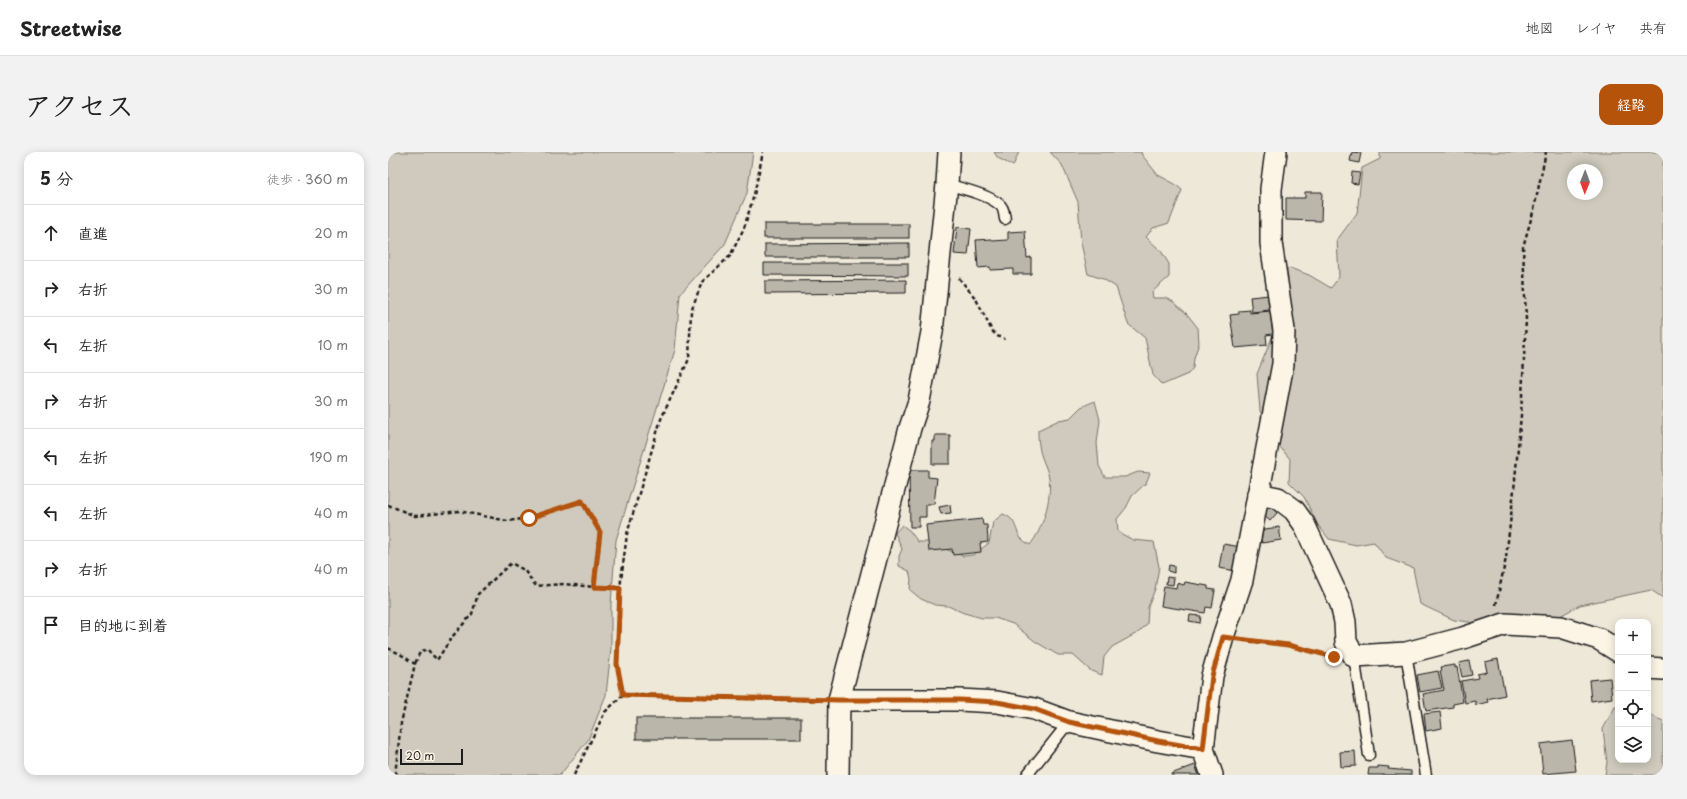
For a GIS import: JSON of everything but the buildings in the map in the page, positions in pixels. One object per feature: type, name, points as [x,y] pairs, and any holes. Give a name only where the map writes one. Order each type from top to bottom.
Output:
[{"type":"street","points":[[838,775],[839,700],[910,428],[919,401],[932,332],[947,184],[948,152]]},
{"type":"street","points":[[1212,775],[1203,749],[1212,676],[1242,580],[1283,364],[1284,330],[1271,243],[1271,189],[1276,152]]},
{"type":"street","points":[[1258,494],[1278,498],[1294,510],[1304,524],[1341,604],[1345,622],[1346,642],[1354,656],[1406,654],[1505,624],[1561,627],[1599,639],[1615,649]]},
{"type":"street","points":[[1651,668],[1663,669]]},
{"type":"street","points":[[839,700],[960,700],[997,702],[1034,709],[1069,722],[1203,749]]},
{"type":"lane","points":[[947,184],[990,199],[1000,205],[1004,212],[1005,219]]},
{"type":"lane","points":[[1406,654],[1426,775]]},
{"type":"lane","points":[[1354,656],[1369,755]]},
{"type":"lane","points":[[1027,775],[1069,722]]},
{"type":"path","points":[[623,695],[617,664],[620,588],[627,534],[661,419],[689,359],[691,311],[702,282],[730,256],[744,228],[754,195],[763,152]]},
{"type":"path","points":[[1491,629],[1506,558],[1521,415],[1526,320],[1523,247],[1534,209],[1546,152]]},
{"type":"path","points":[[939,258],[957,275],[976,299],[992,331],[997,336],[1005,339]]},
{"type":"path","points":[[388,505],[415,516],[459,511],[508,521],[529,518],[582,501],[600,532],[594,587]]},
{"type":"path","points":[[395,775],[401,723],[415,664],[420,652],[427,649],[437,660],[452,637],[472,614],[478,594],[511,563],[524,570],[536,586],[564,584],[620,588]]},
{"type":"path","points":[[1223,637],[1288,645],[1334,657],[1354,656]]},
{"type":"path","points":[[388,648],[415,664]]},
{"type":"path","points":[[574,775],[605,712],[623,695],[839,700]]},
{"type":"shaded area","points":[[388,152],[753,152],[747,193],[725,244],[680,294],[675,350],[616,540],[611,604],[611,649],[606,695],[588,740],[560,775],[388,775]]},
{"type":"shaded area","points":[[994,152],[1019,152],[1013,166],[998,158]]},
{"type":"shaded area","points":[[1050,152],[1141,152],[1158,175],[1175,184],[1182,190],[1169,223],[1153,228],[1146,237],[1161,251],[1169,264],[1169,277],[1152,292],[1153,298],[1167,298],[1175,303],[1187,314],[1198,328],[1199,343],[1194,358],[1193,368],[1188,374],[1162,385],[1153,375],[1145,338],[1128,324],[1116,287],[1103,279],[1088,274],[1081,243],[1078,202],[1062,165]]},
{"type":"shaded area","points":[[1380,152],[1663,152],[1663,598],[1651,590],[1580,605],[1560,616],[1476,623],[1454,620],[1420,604],[1413,568],[1386,558],[1374,542],[1356,545],[1329,539],[1318,525],[1304,497],[1289,482],[1290,459],[1275,441],[1260,411],[1257,374],[1273,335],[1288,320],[1282,272],[1290,268],[1309,275],[1331,288],[1339,277],[1337,240],[1357,213],[1362,168],[1380,159]]},
{"type":"shaded area","points":[[1095,401],[1100,420],[1097,443],[1099,466],[1105,477],[1125,477],[1138,472],[1150,473],[1146,483],[1132,496],[1126,508],[1117,519],[1118,532],[1133,540],[1154,542],[1159,567],[1155,589],[1148,607],[1147,624],[1139,632],[1112,647],[1104,657],[1102,675],[1091,671],[1073,655],[1058,655],[1036,642],[1013,624],[995,618],[982,618],[964,613],[948,606],[935,605],[921,599],[910,590],[911,579],[909,571],[899,566],[899,556],[902,549],[895,533],[902,525],[910,531],[918,542],[928,542],[963,556],[973,555],[989,543],[993,522],[1003,514],[1013,521],[1020,537],[1030,545],[1043,522],[1048,504],[1050,486],[1047,470],[1040,449],[1038,430],[1059,420],[1070,418],[1081,407]]},
{"type":"shaded area","points":[[1615,707],[1615,763],[1651,763],[1651,715],[1663,721],[1663,775],[1605,775],[1607,762],[1603,729]]},
{"type":"route","points":[[529,518],[582,501],[600,532],[594,587],[620,588],[617,664],[623,695],[839,700],[960,700],[997,702],[1034,709],[1069,722],[1203,749],[1212,676],[1223,637],[1288,645],[1334,657]]}]
